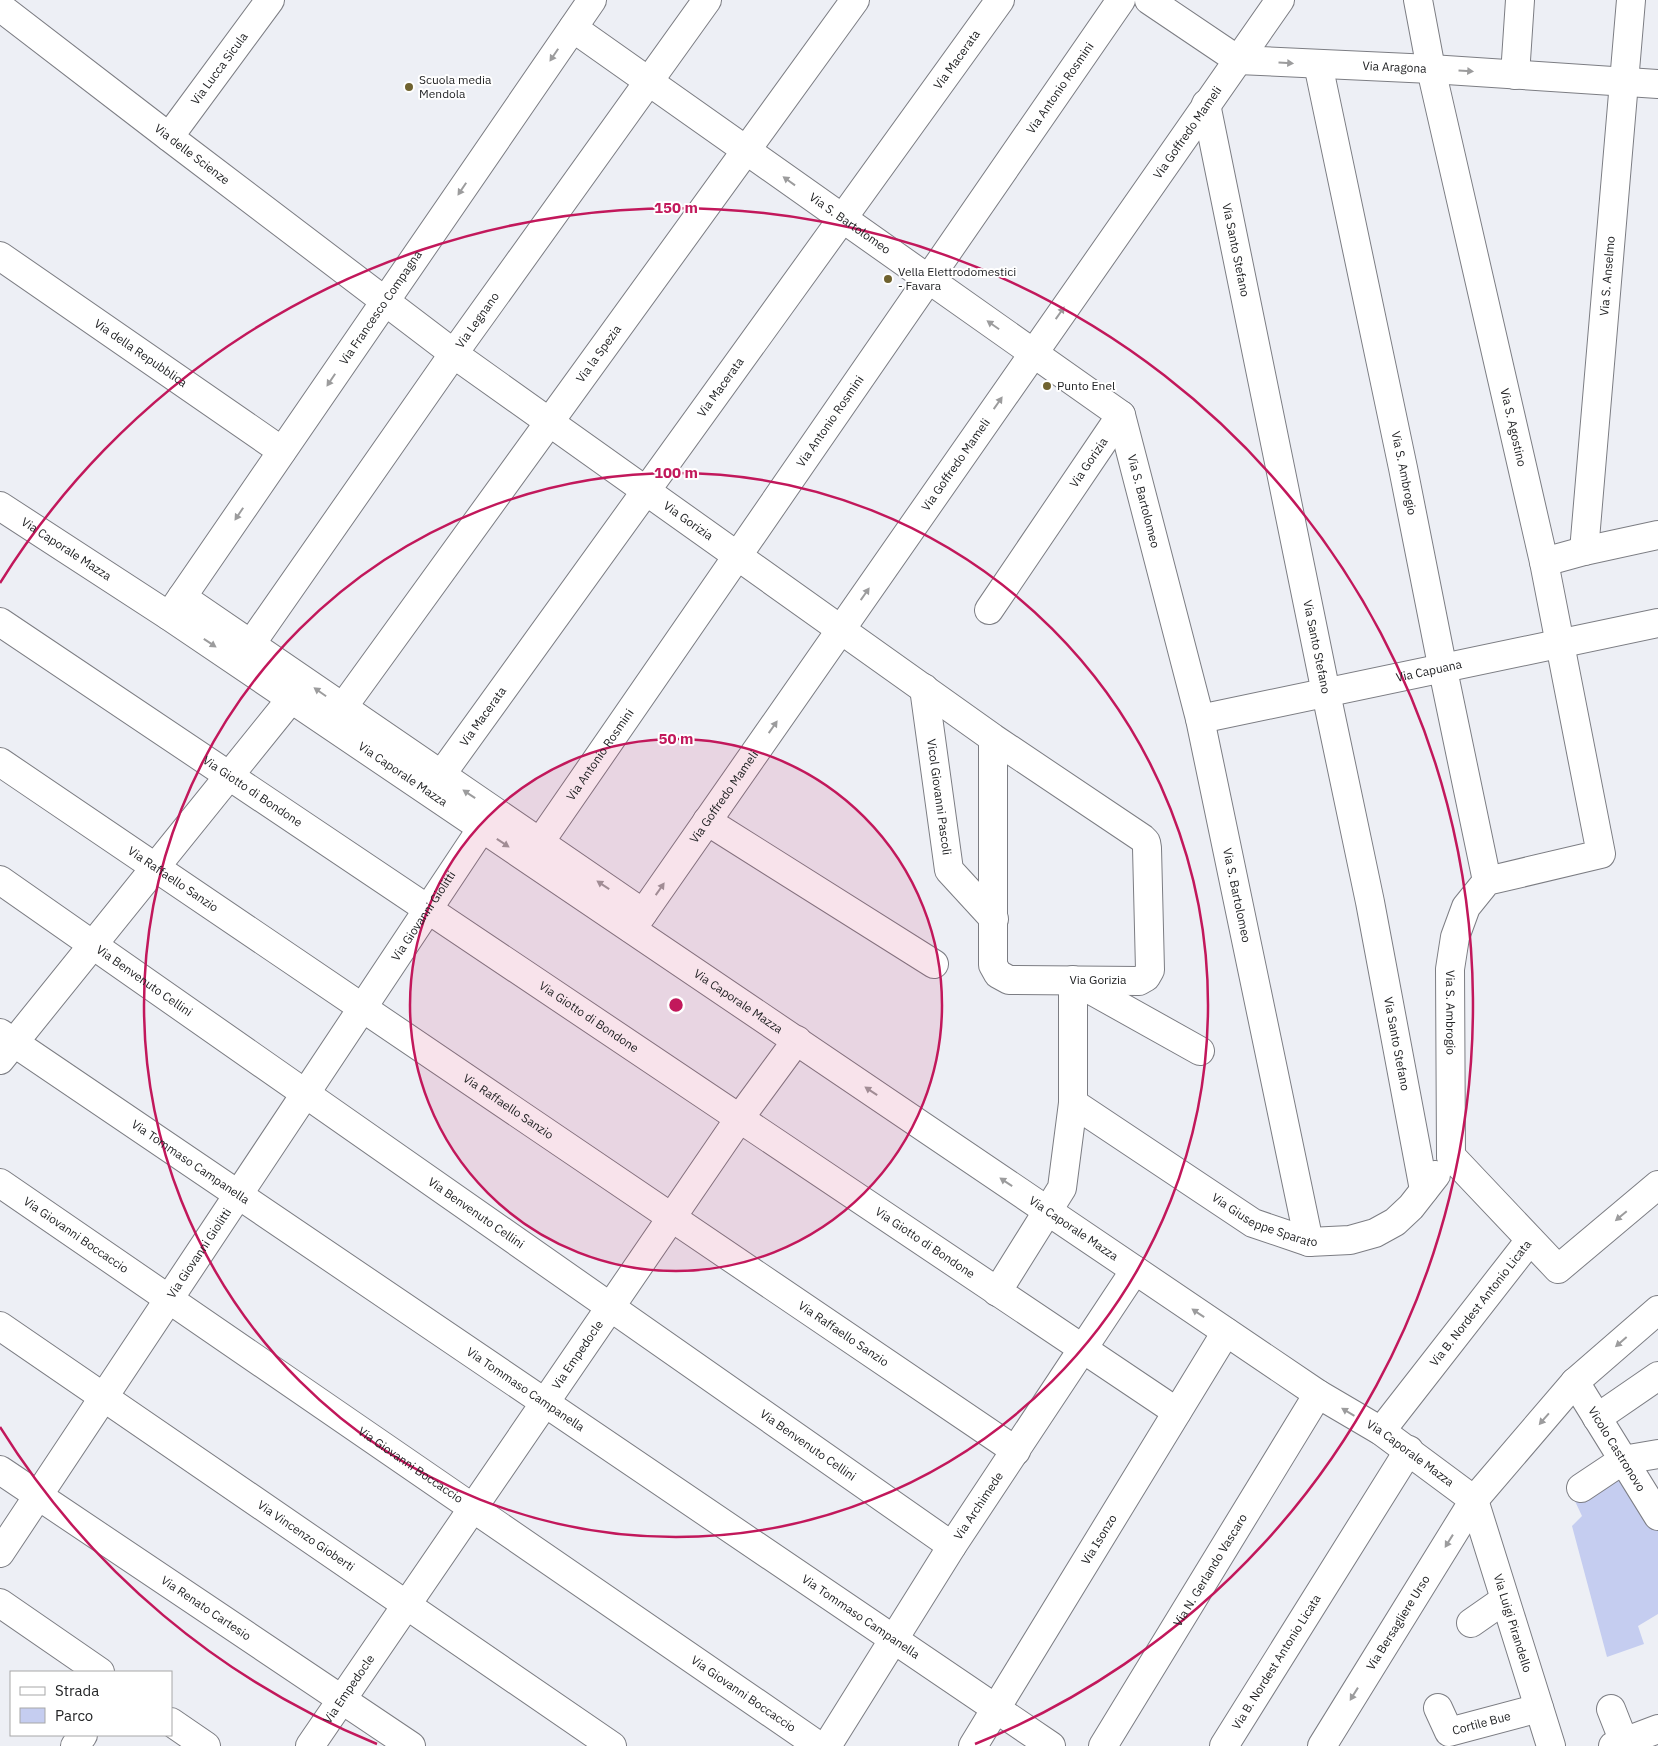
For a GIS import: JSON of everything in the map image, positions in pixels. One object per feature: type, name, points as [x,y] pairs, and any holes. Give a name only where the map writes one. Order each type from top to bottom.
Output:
[{"type":"street","name":"Via Lucca Sicula","points":[[169,138],[270,0]]},
{"type":"street","name":"Via Francesco Compagna","points":[[176,606],[592,0]]},
{"type":"street","name":"Via Legnano","points":[[251,644],[454,353],[708,0]]},
{"type":"street","name":"Via la Spezia","points":[[343,708],[855,0]]},
{"type":"street","name":"Via Macerata","points":[[441,775],[1000,0]]},
{"type":"street","name":"Via Antonio Rosmini","points":[[540,842],[1121,0]]},
{"type":"street","points":[[1149,0],[1238,60]]},
{"type":"street","name":"Via Goffredo Mameli","points":[[638,921],[1280,0]]},
{"type":"street","name":"Via S. Agostino","points":[[1418,0],[1431,69],[1544,562],[1601,854],[1487,881]]},
{"type":"street","points":[[1515,75],[1520,0]]},
{"type":"street","name":"Via S. Anselmo","points":[[1584,551],[1631,0]]},
{"type":"street","name":"Via delle Scienze","points":[[0,7],[385,302]]},
{"type":"street","name":"Via S. Bartolomeo","points":[[573,28],[1121,415],[1200,719],[1309,1242]]},
{"type":"street","name":"Via Aragona","points":[[1238,60],[1431,69],[1658,84]]},
{"type":"street","name":"Via S. Ambrogio","points":[[1318,64],[1487,881],[1466,907],[1455,937],[1450,969],[1451,1156]]},
{"type":"street","name":"Via Santo Stefano","points":[[1206,104],[1370,902],[1424,1190]]},
{"type":"street","name":"Via della Repubblica","points":[[0,256],[282,451]]},
{"type":"street","name":"Via Gorizia","points":[[385,302],[550,422],[994,738],[1142,838],[1146,842],[1147,848],[1150,970],[1139,981],[1008,980],[998,974],[994,965],[994,738]]},
{"type":"street","name":"Via Gorizia","points":[[989,610],[1121,415]]},
{"type":"street","name":"Via Caporale Mazza","points":[[0,506],[176,606],[251,644],[540,842],[638,921],[797,1040],[1318,1394],[1381,1431],[1409,1450],[1474,1500]]},
{"type":"street","points":[[1544,562],[1658,535]]},
{"type":"street","name":"Via Caporale Mazza","points":[[176,606],[291,699],[482,828],[638,921]]},
{"type":"street","name":"Via Giotto di Bondone","points":[[0,622],[1177,1412]]},
{"type":"street","name":"Via Capuana","points":[[1200,719],[1443,670],[1658,623]]},
{"type":"street","name":"Vicol Giovanni Pascoli","points":[[924,688],[949,870],[994,919]]},
{"type":"street","points":[[5,1045],[93,945],[291,699]]},
{"type":"street","name":"Via Raffaello Sanzio","points":[[0,762],[1016,1451]]},
{"type":"street","points":[[707,821],[934,964]]},
{"type":"street","name":"Via Giovanni Giolitti","points":[[0,1553],[482,828]]},
{"type":"street","name":"Via Benvenuto Cellini","points":[[0,880],[952,1546]]},
{"type":"street","points":[[997,1292],[1062,1188],[1073,1103],[1073,980],[1200,1052]]},
{"type":"street","name":"Via Empedocle","points":[[310,1746],[672,1217],[797,1040]]},
{"type":"street","name":"Via Tommaso Campanella","points":[[5,1045],[238,1195],[1051,1746]]},
{"type":"street","name":"Via Giuseppe Sparato","points":[[1073,1103],[1253,1223],[1309,1242],[1350,1240],[1375,1233],[1396,1222],[1412,1207],[1451,1156]]},
{"type":"street","points":[[1451,1156],[1530,1240]]},
{"type":"street","name":"Via Giovanni Boccaccio","points":[[0,1183],[819,1746]]},
{"type":"street","name":"Via B. Nordest Antonio Licata","points":[[1381,1431],[1530,1240],[1558,1269],[1658,1185]]},
{"type":"street","name":"Via Archimede","points":[[827,1746],[952,1546],[1135,1270]]},
{"type":"street","name":"Via Bersagliere Urso","points":[[1322,1746],[1474,1500],[1576,1382],[1658,1310]]},
{"type":"street","name":"Via Vincenzo Gioberti","points":[[0,1326],[612,1746]]},
{"type":"street","name":"Via Isonzo","points":[[973,1746],[1226,1332]]},
{"type":"street","points":[[1597,1418],[1658,1376]]},
{"type":"street","name":"Vicolo Castronovo","points":[[1576,1382],[1623,1460],[1655,1508]]},
{"type":"street","name":"Via N. Gerlando Vascaro","points":[[1103,1746],[1318,1394]]},
{"type":"street","name":"Via B. Nordest Antonio Licata","points":[[1224,1746],[1409,1450]]},
{"type":"street","points":[[1581,1488],[1623,1460],[1658,1454]]},
{"type":"street","name":"Via Renato Cartesio","points":[[0,1470],[411,1746]]},
{"type":"street","name":"Via Luigi Pirandello","points":[[1474,1500],[1551,1746]]},
{"type":"street","points":[[1471,1623],[1504,1600]]},
{"type":"street","points":[[0,1603],[99,1671]]},
{"type":"street","name":"Cortile Bue","points":[[1438,1708],[1449,1732],[1539,1708]]},
{"type":"street","points":[[1611,1709],[1618,1744],[1658,1729]]},
{"type":"street","points":[[172,1723],[206,1746]]},
{"type":"street","points":[[75,1746],[83,1736]]},
{"type":"green space","points":[[1621,1469],[1658,1528],[1658,1614],[1638,1626],[1644,1644],[1607,1657],[1572,1526],[1582,1516],[1574,1499]]},
{"type":"place","name":"Scuola media Mendola","points":[[409,87]]},
{"type":"place","name":"Vella Elettrodomestici - Favara","points":[[888,279]]},
{"type":"place","name":"Punto Enel","points":[[1047,386]]}]
